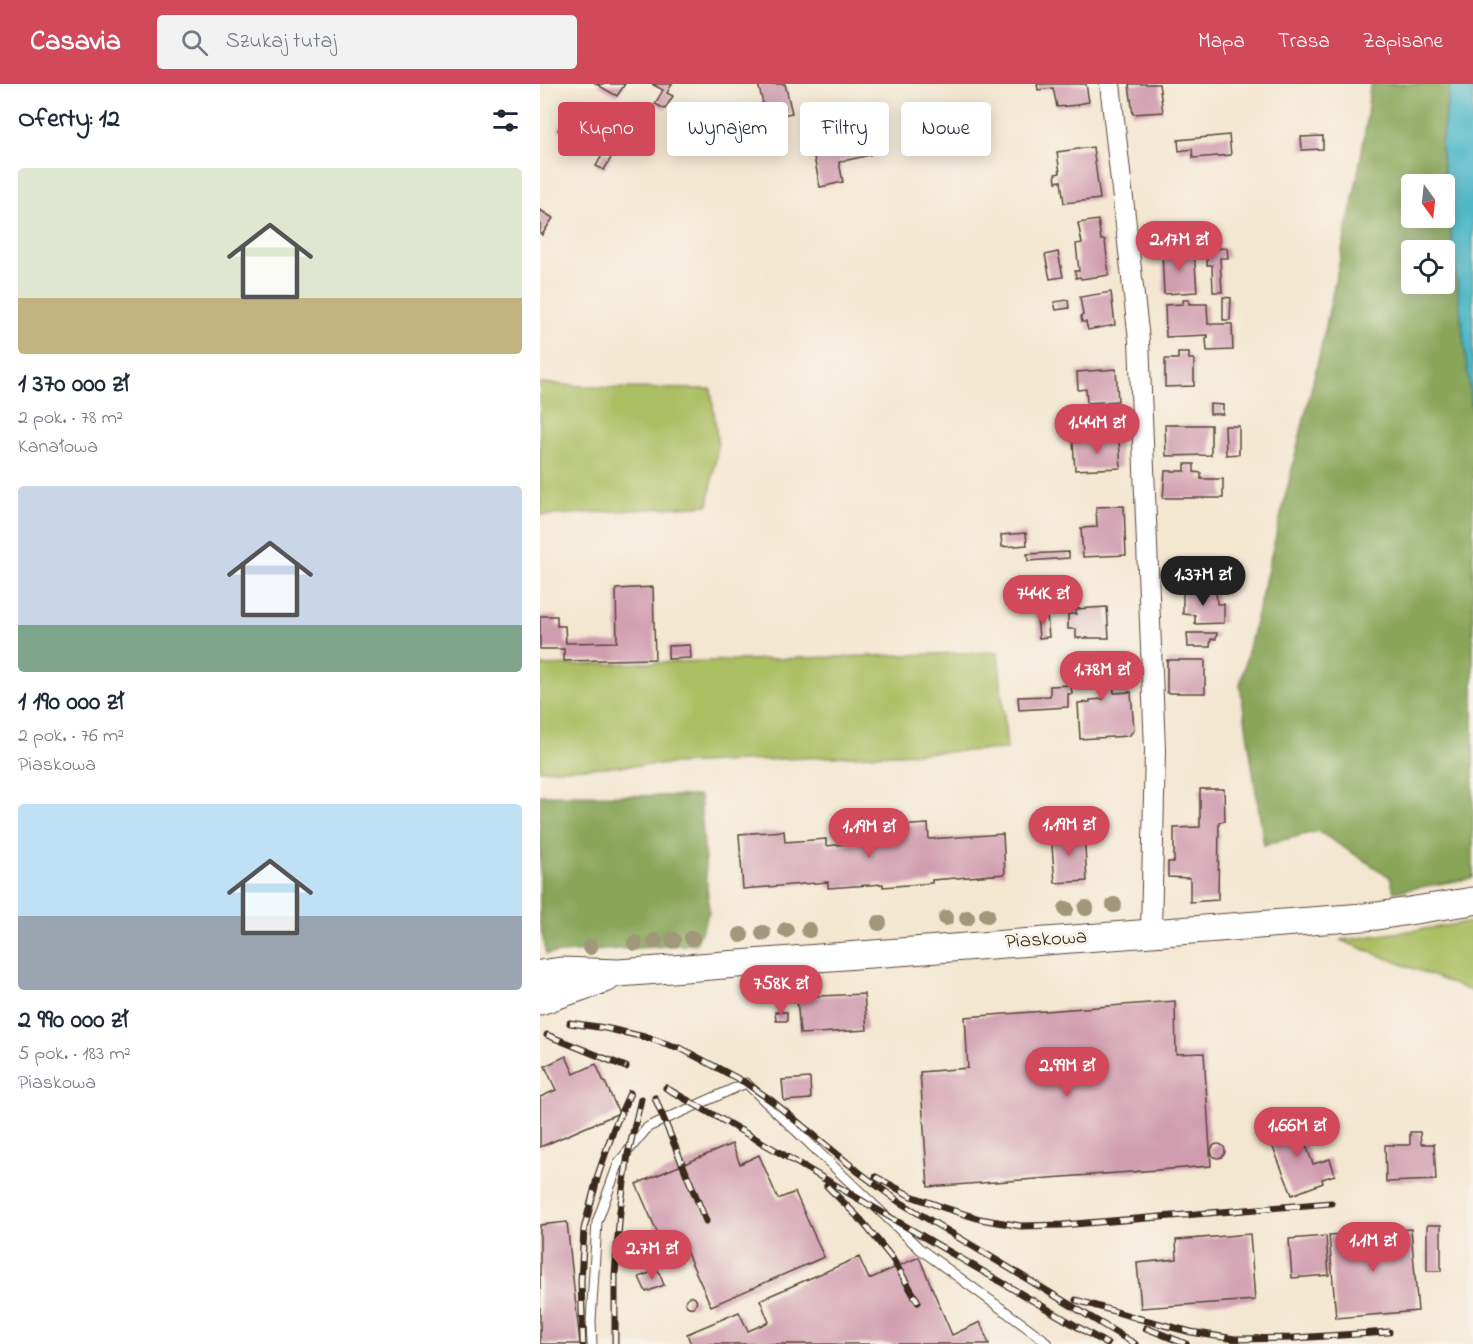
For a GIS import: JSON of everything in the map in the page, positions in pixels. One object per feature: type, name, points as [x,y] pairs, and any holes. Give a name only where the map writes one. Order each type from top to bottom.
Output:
[{"type":"main road","name":"Piaskowa","points":[[540,974],[561,971],[619,973],[1377,916],[1473,901]]},
{"type":"main road","name":"Piaskowa","points":[[540,1001],[619,973]]},
{"type":"street","points":[[1110,84],[1139,340],[1155,750],[1151,933]]},
{"type":"lane","points":[[592,1344],[591,1321],[597,1222],[619,1162],[648,1127],[746,1083],[920,1249],[1047,1344]]},
{"type":"green space","points":[[1370,84],[1450,84],[1441,146],[1444,174],[1401,174],[1401,228],[1451,228],[1452,240],[1401,240],[1401,294],[1455,294],[1455,265],[1473,418],[1473,878],[1394,892],[1390,877],[1318,831],[1264,845],[1240,685],[1323,340],[1362,149]]},
{"type":"green space","points":[[540,383],[611,388],[711,389],[718,446],[708,505],[540,515]]},
{"type":"green space","points":[[998,652],[1007,749],[540,770],[540,666]]},
{"type":"green space","points":[[540,795],[700,796],[709,912],[696,944],[546,954],[540,924]]},
{"type":"green space","points":[[1473,922],[1473,992],[1340,940],[1358,938]]},
{"type":"water","points":[[1450,84],[1473,84],[1473,418],[1455,264],[1455,240],[1452,240],[1451,228],[1455,228],[1455,174],[1444,174],[1441,145]]},
{"type":"building","points":[[596,84],[625,84],[617,96]]},
{"type":"building","points":[[652,84],[672,84],[667,93],[673,96],[667,102],[665,109],[655,104],[663,90]]},
{"type":"building","points":[[758,84],[785,84],[792,113],[788,114],[788,102],[763,102]]},
{"type":"building","points":[[1037,84],[1086,84],[1089,102],[1057,107],[1053,88],[1038,90]]},
{"type":"building","points":[[1129,84],[1159,84],[1163,112],[1133,114]]},
{"type":"building","points":[[1229,135],[1231,155],[1193,158],[1192,149],[1179,151],[1178,140]]},
{"type":"building","points":[[1323,136],[1323,149],[1302,150],[1301,137]]},
{"type":"building","points":[[1093,147],[1100,199],[1064,203],[1061,181],[1056,182],[1055,174],[1060,173],[1057,152]]},
{"type":"building","points":[[602,156],[612,156],[604,170],[596,166]]},
{"type":"building","points":[[866,156],[839,162],[843,182],[820,187],[814,157]]},
{"type":"building","points":[[540,210],[553,218],[542,235],[540,233]]},
{"type":"building","points":[[1098,220],[1101,240],[1105,240],[1109,275],[1076,278],[1075,271],[1079,271],[1076,244],[1082,243],[1078,223]]},
{"type":"building","points":[[1227,248],[1228,258],[1220,258],[1222,292],[1213,292],[1212,265],[1207,265],[1207,249]]},
{"type":"building","points":[[1194,250],[1197,292],[1164,294],[1162,252]]},
{"type":"building","points":[[1058,252],[1063,277],[1050,279],[1045,255]]},
{"type":"building","points":[[1111,292],[1115,325],[1088,330],[1086,322],[1082,322],[1080,297]]},
{"type":"building","points":[[1223,297],[1231,298],[1230,320],[1223,320]]},
{"type":"building","points":[[1068,300],[1069,308],[1056,310],[1054,302]]},
{"type":"building","points":[[1183,300],[1189,300],[1189,304],[1207,304],[1208,324],[1232,324],[1233,350],[1207,351],[1206,338],[1208,335],[1166,337],[1165,305],[1183,304]]},
{"type":"building","points":[[1178,353],[1189,353],[1189,359],[1194,359],[1194,386],[1165,387],[1165,359],[1178,359]]},
{"type":"building","points":[[1116,369],[1118,401],[1087,403],[1086,389],[1078,390],[1077,372]]},
{"type":"building","points":[[1210,404],[1223,405],[1223,414],[1210,414]]},
{"type":"building","points":[[1165,425],[1211,425],[1211,455],[1166,456]]},
{"type":"building","points":[[1225,426],[1239,426],[1239,454],[1226,455]]},
{"type":"building","points":[[1119,440],[1121,468],[1075,470],[1073,442]]},
{"type":"building","points":[[1185,464],[1194,464],[1194,472],[1201,473],[1201,479],[1223,479],[1223,498],[1163,498],[1165,471],[1185,471]]},
{"type":"building","points":[[1124,506],[1126,555],[1083,557],[1081,528],[1097,527],[1096,507]]},
{"type":"building","points":[[1026,533],[1027,545],[1002,547],[1001,535]]},
{"type":"building","points":[[1069,552],[1069,558],[1028,561],[1027,554]]},
{"type":"building","points":[[653,587],[655,659],[564,661],[564,649],[540,649],[540,616],[557,616],[557,626],[565,626],[566,643],[617,642],[616,589]]},
{"type":"building","points":[[1183,591],[1216,591],[1217,604],[1224,604],[1224,623],[1195,624],[1195,615],[1183,614]]},
{"type":"building","points":[[1107,607],[1109,638],[1076,638],[1076,629],[1068,629],[1068,614],[1076,614],[1076,609]]},
{"type":"building","points":[[1037,615],[1047,615],[1049,637],[1039,638]]},
{"type":"building","points":[[1187,633],[1217,633],[1216,639],[1211,639],[1210,647],[1188,647]]},
{"type":"building","points":[[690,645],[691,658],[668,659],[668,646]]},
{"type":"building","points":[[1112,660],[1114,693],[1131,692],[1134,730],[1129,736],[1080,739],[1078,703],[1103,699],[1104,692],[1102,688],[1088,689],[1087,677],[1067,678],[1066,662]]},
{"type":"building","points":[[1167,660],[1205,660],[1205,693],[1167,693]]},
{"type":"building","points":[[1071,685],[1072,694],[1068,694],[1068,707],[1019,710],[1018,697],[1050,696],[1050,686]]},
{"type":"building","points":[[1200,789],[1224,789],[1225,821],[1219,822],[1218,900],[1190,902],[1190,878],[1168,877],[1168,862],[1174,862],[1174,828],[1200,827]]},
{"type":"building","points":[[928,824],[929,839],[1003,834],[1005,874],[883,887],[883,884],[828,888],[828,882],[743,889],[739,834],[784,831],[785,842],[826,839],[826,846],[879,841],[879,827]]},
{"type":"building","points":[[1084,832],[1087,881],[1055,883],[1051,834]]},
{"type":"building","points":[[864,994],[867,1030],[800,1034],[797,997]]},
{"type":"building","points":[[1175,1001],[1176,1054],[1204,1053],[1211,1166],[928,1187],[920,1072],[968,1068],[965,1017]]},
{"type":"building","points":[[775,1012],[787,1012],[787,1021],[776,1021]]},
{"type":"building","points":[[566,1056],[574,1074],[596,1064],[619,1113],[540,1147],[540,1097],[556,1090],[545,1066]]},
{"type":"building","points":[[810,1078],[811,1099],[784,1101],[782,1080]]},
{"type":"building","points":[[1296,1119],[1313,1164],[1330,1159],[1335,1175],[1322,1179],[1323,1183],[1292,1195],[1266,1130]]},
{"type":"building","points":[[1410,1132],[1420,1132],[1421,1144],[1434,1144],[1436,1180],[1386,1182],[1385,1145],[1410,1145]]},
{"type":"building","points":[[732,1144],[740,1164],[759,1155],[778,1199],[795,1192],[824,1257],[711,1306],[682,1242],[665,1250],[636,1184]]},
{"type":"building","points":[[1215,1144],[1221,1144],[1225,1151],[1221,1158],[1215,1158],[1211,1154],[1211,1148]]},
{"type":"building","points":[[567,1222],[580,1344],[540,1344],[540,1225]]},
{"type":"building","points":[[1427,1225],[1441,1225],[1441,1271],[1427,1271]]},
{"type":"building","points":[[1411,1229],[1418,1311],[1336,1318],[1329,1235]]},
{"type":"building","points":[[1250,1234],[1255,1300],[1141,1308],[1137,1263],[1177,1259],[1176,1240]]},
{"type":"building","points":[[1326,1236],[1329,1275],[1292,1278],[1289,1239]]},
{"type":"building","points":[[859,1257],[869,1279],[919,1257],[952,1335],[980,1322],[989,1344],[691,1344],[687,1334],[739,1312],[748,1331],[769,1322],[760,1300]]},
{"type":"building","points":[[658,1270],[664,1285],[646,1292],[639,1277]]},
{"type":"building","points":[[691,1297],[695,1298],[695,1306],[691,1307],[687,1306],[686,1302],[687,1298]]},
{"type":"railway","points":[[570,1023],[649,1038],[682,1049],[746,1083],[898,1201],[1135,1344]]},
{"type":"railway","points":[[547,1035],[626,1067]]},
{"type":"railway","points":[[666,1088],[1107,1344]]},
{"type":"railway","points":[[583,1344],[581,1281],[584,1229],[598,1175],[614,1128],[630,1093]]},
{"type":"railway","points":[[655,1098],[706,1221]]},
{"type":"railway","points":[[615,1344],[615,1275],[620,1211],[628,1154],[641,1099]]},
{"type":"railway","points":[[876,1177],[911,1196],[945,1208],[980,1219],[1021,1226],[1062,1225],[1331,1203]]},
{"type":"railway","points":[[827,1186],[861,1220],[892,1258],[918,1302]]},
{"type":"railway","points":[[1076,1300],[1191,1332],[1235,1339],[1389,1332]]},
{"type":"railway","points":[[1146,1328],[1186,1344]]}]
